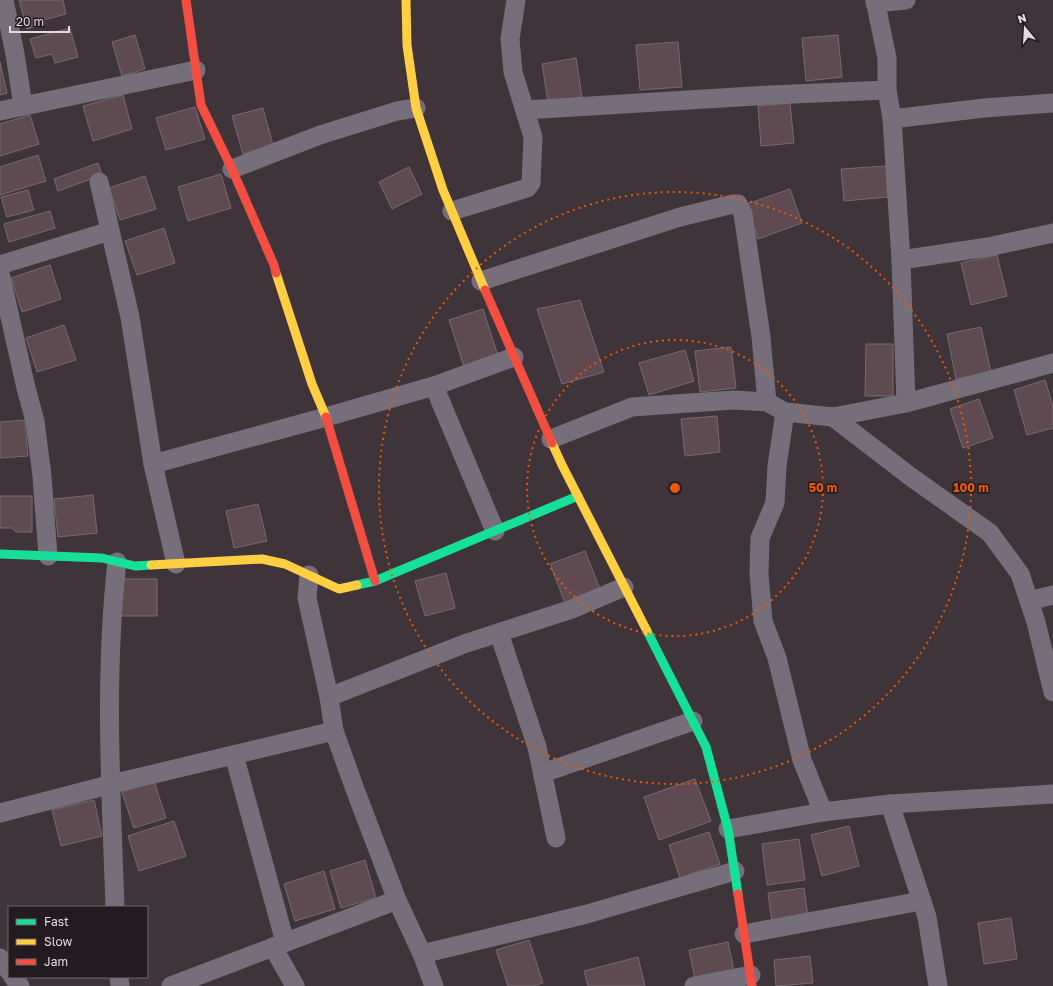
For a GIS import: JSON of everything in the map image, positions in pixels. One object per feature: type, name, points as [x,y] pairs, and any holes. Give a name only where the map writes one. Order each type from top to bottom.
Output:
[{"type":"street","points":[[4,0],[15,54],[23,106]]},
{"type":"street","points":[[186,0],[201,105],[232,169],[274,265],[312,384],[326,417],[375,581]]},
{"type":"street","points":[[406,0],[408,45],[416,108],[443,190],[514,357],[551,439],[578,496],[706,747],[728,829],[751,981],[694,986]]},
{"type":"street","points":[[452,211],[527,188],[531,183],[533,137],[513,72],[510,39],[516,0]]},
{"type":"street","points":[[906,0],[875,2],[888,58],[887,90],[892,119],[901,260],[906,403]]},
{"type":"street","points":[[0,111],[196,70]]},
{"type":"street","points":[[525,110],[887,90]]},
{"type":"street","points":[[892,119],[984,108],[1053,103]]},
{"type":"street","points":[[232,169],[320,135],[397,112],[416,108]]},
{"type":"street","points":[[99,182],[130,317],[153,464],[176,564]]},
{"type":"street","points":[[482,281],[680,217],[738,204],[743,214],[761,337],[767,402]]},
{"type":"street","points":[[0,265],[110,231]]},
{"type":"street","points":[[901,260],[988,247],[1053,233]]},
{"type":"street","points":[[0,273],[35,421],[42,476],[48,556]]},
{"type":"street","points":[[153,464],[434,386],[514,357]]},
{"type":"street","points":[[551,439],[632,407],[733,400],[767,402],[785,412],[833,417],[906,403],[1053,363]]},
{"type":"street","points":[[434,386],[495,531]]},
{"type":"street","points":[[785,412],[777,466],[775,503],[760,538],[760,574],[763,621],[777,658],[802,760],[823,812]]},
{"type":"street","points":[[833,417],[911,477],[990,533],[1020,574],[1036,622],[1053,692]]},
{"type":"street","points":[[0,554],[102,558],[135,566],[262,559],[285,564],[339,589],[375,581],[578,496]]},
{"type":"street","points":[[116,906],[110,784],[109,681],[113,599],[117,562]]},
{"type":"street","points":[[309,575],[307,598],[329,697],[334,731],[358,799],[397,900],[422,954],[434,986]]},
{"type":"street","points":[[329,697],[464,644],[572,609],[624,587]]},
{"type":"street","points":[[1029,601],[1053,595]]},
{"type":"street","points":[[499,632],[538,747],[556,838]]},
{"type":"street","points":[[543,774],[693,721]]},
{"type":"street","points":[[0,812],[110,784],[334,731]]},
{"type":"street","points":[[234,755],[279,944],[295,986]]},
{"type":"street","points":[[728,829],[823,812],[890,804],[1053,794]]},
{"type":"street","points":[[890,804],[927,917],[938,986]]},
{"type":"street","points":[[422,954],[587,914],[735,871]]},
{"type":"street","points":[[171,986],[397,900]]},
{"type":"street","points":[[744,934],[921,901]]},
{"type":"street","points":[[0,958],[8,970]]},
{"type":"building","points":[[19,0],[63,0],[66,14],[44,20],[45,24],[27,29]]},
{"type":"building","points":[[70,28],[78,57],[55,63],[52,54],[36,58],[30,39]]},
{"type":"building","points":[[135,35],[145,69],[122,76],[112,42]]},
{"type":"building","points":[[838,35],[842,77],[806,81],[802,38]]},
{"type":"building","points":[[678,42],[682,87],[640,90],[636,45]]},
{"type":"building","points":[[576,58],[582,97],[548,102],[542,64]]},
{"type":"building","points":[[0,62],[7,93],[0,95]]},
{"type":"building","points":[[123,95],[132,129],[93,141],[83,106]]},
{"type":"building","points":[[790,103],[794,143],[761,146],[758,106]]},
{"type":"building","points":[[195,107],[205,139],[166,150],[156,118]]},
{"type":"building","points":[[263,108],[273,145],[243,154],[232,116]]},
{"type":"building","points":[[30,115],[39,144],[0,156],[0,124]]},
{"type":"building","points":[[38,155],[46,181],[0,195],[0,167]]},
{"type":"building","points":[[98,163],[102,175],[58,191],[54,179]]},
{"type":"building","points":[[886,166],[888,197],[844,201],[841,169]]},
{"type":"building","points":[[409,167],[422,194],[392,209],[379,182]]},
{"type":"building","points":[[221,174],[231,208],[188,221],[178,187]]},
{"type":"building","points":[[145,176],[156,209],[120,220],[109,188]]},
{"type":"building","points":[[790,189],[802,223],[758,239],[747,204]]},
{"type":"building","points":[[28,190],[34,210],[7,217],[1,197]]},
{"type":"building","points":[[50,211],[55,228],[9,242],[4,224]]},
{"type":"building","points":[[164,228],[175,263],[137,275],[125,241]]},
{"type":"building","points":[[997,255],[1007,296],[971,305],[961,263]]},
{"type":"building","points":[[50,265],[61,299],[22,312],[11,278]]},
{"type":"building","points":[[580,300],[604,372],[562,384],[537,309]]},
{"type":"building","points":[[483,309],[498,356],[464,367],[449,320]]},
{"type":"building","points":[[64,325],[76,360],[37,372],[26,338]]},
{"type":"building","points":[[981,327],[991,372],[956,379],[947,334]]},
{"type":"building","points":[[866,344],[893,344],[893,396],[865,396]]},
{"type":"building","points":[[731,347],[736,388],[700,392],[695,351]]},
{"type":"building","points":[[685,350],[694,381],[649,395],[639,363]]},
{"type":"building","points":[[1045,380],[1053,406],[1053,428],[1027,435],[1014,390]]},
{"type":"building","points":[[979,399],[993,438],[963,448],[950,409]]},
{"type":"building","points":[[717,416],[720,452],[685,456],[681,419]]},
{"type":"building","points":[[25,420],[28,456],[0,458],[0,422]]},
{"type":"building","points":[[93,495],[97,533],[58,537],[54,499]]},
{"type":"building","points":[[0,496],[32,496],[32,532],[16,532],[12,528],[0,528]]},
{"type":"building","points":[[258,504],[267,541],[234,548],[226,511]]},
{"type":"building","points":[[585,551],[600,589],[565,603],[550,564]]},
{"type":"building","points":[[446,573],[455,608],[425,616],[415,581]]},
{"type":"building","points":[[121,579],[157,579],[157,616],[120,616]]},
{"type":"building","points":[[695,779],[711,821],[659,840],[644,797]]},
{"type":"building","points":[[154,781],[166,818],[134,828],[122,792]]},
{"type":"building","points":[[94,800],[102,836],[61,846],[52,810]]},
{"type":"building","points":[[174,821],[186,856],[139,871],[128,836]]},
{"type":"building","points":[[849,826],[859,866],[822,876],[811,835]]},
{"type":"building","points":[[709,832],[720,864],[680,878],[669,845]]},
{"type":"building","points":[[799,839],[805,880],[767,885],[762,844]]},
{"type":"building","points":[[365,860],[376,898],[341,908],[330,871]]},
{"type":"building","points":[[324,871],[335,909],[295,921],[284,884]]},
{"type":"building","points":[[804,888],[808,917],[772,922],[768,893]]},
{"type":"building","points":[[1011,918],[1017,959],[984,964],[978,923]]},
{"type":"building","points":[[529,940],[543,983],[533,986],[508,986],[496,950]]},
{"type":"building","points":[[728,942],[734,971],[695,979],[689,950]]},
{"type":"building","points":[[810,956],[813,983],[776,986],[774,960]]},
{"type":"building","points":[[638,957],[645,986],[588,986],[584,971]]},
{"type":"traffic: fast","points":[[357,585],[375,581],[578,496]]},
{"type":"traffic: fast","points":[[0,554],[102,558],[135,566],[151,565]]},
{"type":"traffic: fast","points":[[647,631],[706,747],[728,829],[738,894]]},
{"type":"traffic: slow","points":[[406,0],[407,45],[416,108],[443,190],[485,290]]},
{"type":"traffic: slow","points":[[276,273],[312,384],[326,417]]},
{"type":"traffic: slow","points":[[552,443],[647,631]]},
{"type":"traffic: slow","points":[[151,565],[262,559],[285,564],[339,589],[357,585]]},
{"type":"traffic: jam","points":[[186,0],[201,105],[232,169],[274,265],[276,273]]},
{"type":"traffic: jam","points":[[485,290],[552,443]]},
{"type":"traffic: jam","points":[[326,417],[375,581]]},
{"type":"traffic: jam","points":[[738,894],[752,986]]}]
